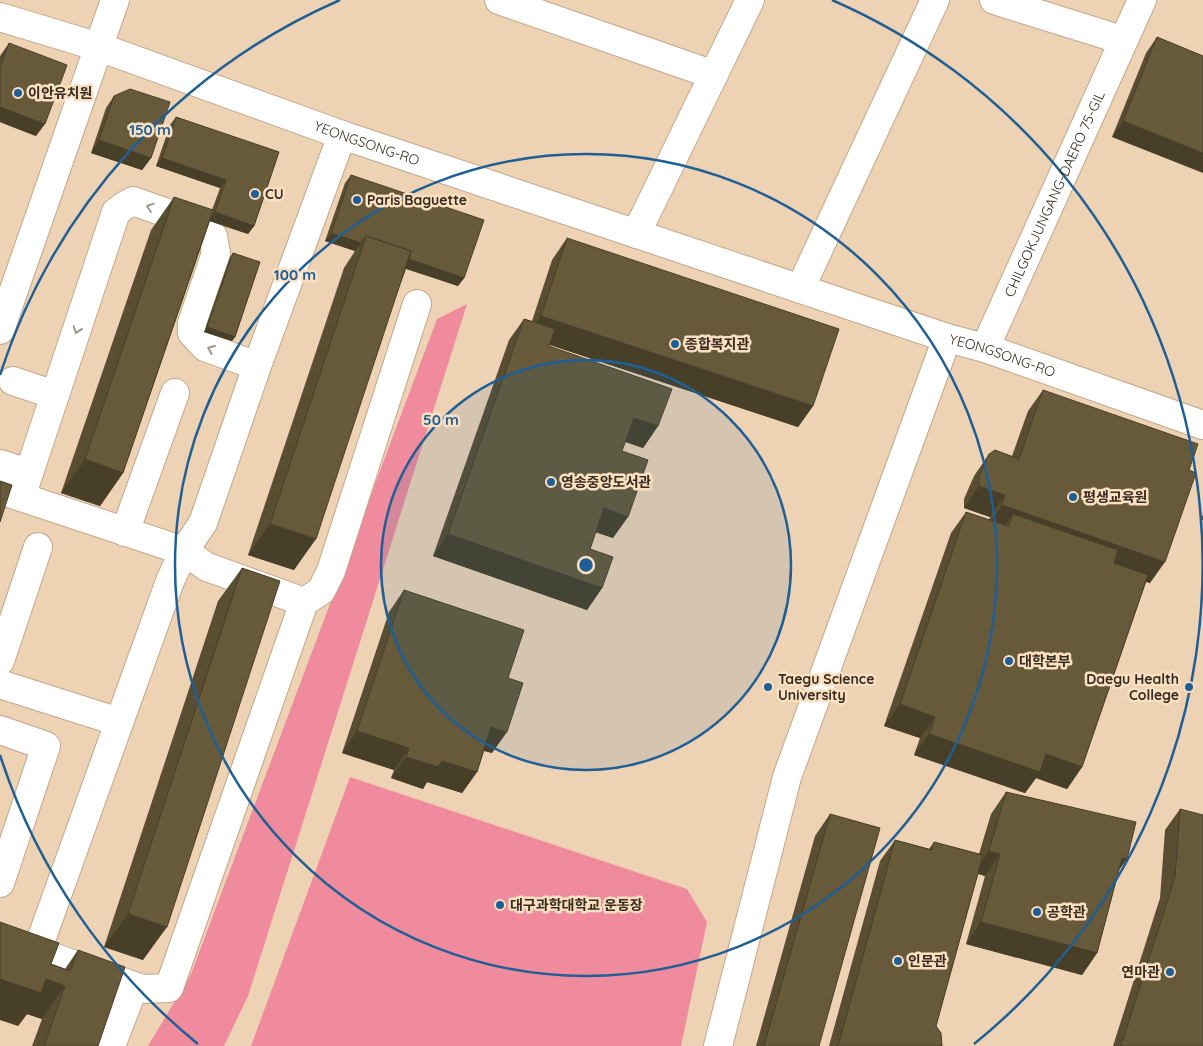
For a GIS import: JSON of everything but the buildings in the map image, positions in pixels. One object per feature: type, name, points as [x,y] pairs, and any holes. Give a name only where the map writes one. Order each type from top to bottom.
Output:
[{"type":"street","points":[[0,330],[115,0]]},
{"type":"street","points":[[498,0],[714,75]]},
{"type":"street","points":[[636,234],[750,0]]},
{"type":"street","points":[[800,289],[935,0]]},
{"type":"street","points":[[994,0],[1122,40]]},
{"type":"street","name":"CHILGOKJUNGANG-DAERO 75-GIL","points":[[985,348],[1122,40],[1142,0]]},
{"type":"street","name":"YEONGSONG-RO","points":[[0,17],[99,47],[342,135],[947,338],[985,348],[1203,425]]},
{"type":"street","points":[[37,951],[170,581],[184,551],[203,523],[257,366],[342,135]]},
{"type":"street","points":[[17,487],[55,395],[116,212],[133,201],[204,226],[213,236],[216,253],[192,323],[192,333],[204,347],[257,366]]},
{"type":"street","points":[[0,938],[142,989],[170,988],[304,602],[322,591],[331,571],[416,304]]},
{"type":"street","points":[[718,1046],[788,777],[947,338]]},
{"type":"street","points":[[13,380],[55,395]]},
{"type":"street","points":[[125,532],[175,393]]},
{"type":"street","points":[[0,464],[17,487],[125,532],[184,551],[206,567],[304,602]]},
{"type":"street","points":[[0,661],[38,548]]},
{"type":"street","points":[[0,684],[119,722]]},
{"type":"street","points":[[0,730],[46,746],[0,883]]},
{"type":"street","points":[[111,1046],[134,986]]},
{"type":"shaded area","points":[[467,304],[248,996],[224,1046],[148,1046],[191,974],[437,319]]},
{"type":"shaded area","name":"대구과학대학교 운동장","points":[[350,777],[687,889],[707,922],[681,1046],[251,1046]]},
{"type":"place","name":"이안유치원","points":[[18,93]]},
{"type":"place","name":"CU","points":[[255,194]]},
{"type":"place","name":"Paris Baguette","points":[[357,200]]},
{"type":"place","name":"종합복지관","points":[[675,344]]},
{"type":"place","name":"영송중앙도서관","points":[[551,482]]},
{"type":"place","name":"평생교육원","points":[[1073,497]]},
{"type":"place","name":"대학본부","points":[[1009,661]]},
{"type":"place","name":"Taegu Science University","points":[[768,687]]},
{"type":"place","name":"Daegu Health College","points":[[1189,687]]},
{"type":"place","name":"대구과학대학교 운동장","points":[[500,905]]},
{"type":"place","name":"공학관","points":[[1037,912]]},
{"type":"place","name":"인문관","points":[[898,961]]},
{"type":"place","name":"연마관","points":[[1170,972]]}]
